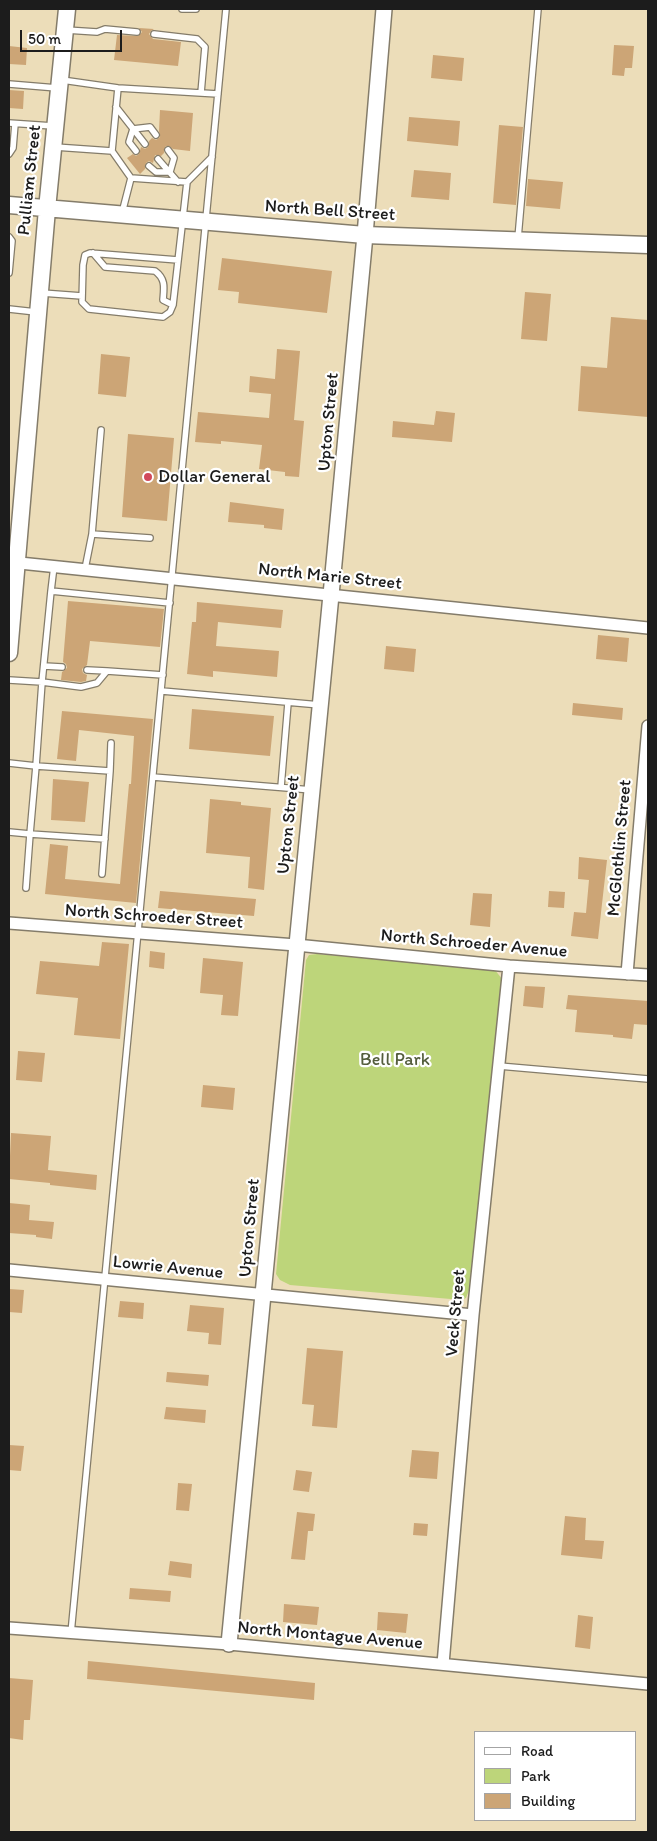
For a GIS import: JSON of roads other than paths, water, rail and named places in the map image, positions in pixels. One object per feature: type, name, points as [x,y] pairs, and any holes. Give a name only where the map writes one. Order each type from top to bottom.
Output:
[{"type":"main road","name":"Pulliam Street","points":[[9,654],[13,562],[67,9]]},
{"type":"main road","name":"North Bell Street","points":[[9,205],[365,235],[648,244]]},
{"type":"street","name":"Upton Street","points":[[229,1644],[331,595],[384,9]]},
{"type":"street","name":"North Marie Street","points":[[13,562],[648,628]]},
{"type":"street","name":"McGlothlin Street","points":[[627,974],[648,726]]},
{"type":"street","name":"North Schroeder Street","points":[[9,923],[296,945]]},
{"type":"street","name":"North Schroeder Avenue","points":[[296,945],[509,966],[648,975]]},
{"type":"street","name":"Veck Street","points":[[443,1664],[473,1315],[509,966]]},
{"type":"street","name":"Lowrie Avenue","points":[[9,1270],[473,1315]]},
{"type":"street","name":"North Montague Avenue","points":[[9,1628],[229,1644],[648,1684]]},
{"type":"lane","points":[[182,9],[196,9]]},
{"type":"lane","points":[[71,1633],[226,9]]},
{"type":"lane","points":[[518,240],[538,9]]},
{"type":"lane","points":[[65,30],[97,32],[105,29],[138,32]]},
{"type":"lane","points":[[154,34],[197,39],[205,47],[201,93]]},
{"type":"lane","points":[[9,84],[60,84],[218,94]]},
{"type":"lane","points":[[118,88],[112,151],[131,178],[122,215]]},
{"type":"lane","points":[[116,107],[145,144]]},
{"type":"lane","points":[[9,154],[13,148],[12,123],[55,126]]},
{"type":"lane","points":[[133,129],[150,127],[156,135]]},
{"type":"lane","points":[[133,129],[129,142],[136,151]]},
{"type":"lane","points":[[53,147],[112,151]]},
{"type":"lane","points":[[168,150],[174,158],[170,172]]},
{"type":"lane","points":[[178,260],[93,253],[86,255],[83,265],[82,302],[89,309],[164,317],[170,312],[173,305],[187,182],[212,157]]},
{"type":"lane","points":[[158,159],[178,182]]},
{"type":"lane","points":[[149,166],[156,172],[170,172]]},
{"type":"lane","points":[[131,178],[187,182]]},
{"type":"lane","points":[[9,237],[12,241],[9,273]]},
{"type":"lane","points":[[93,253],[105,267],[155,271],[161,275],[164,282],[163,300],[173,305]]},
{"type":"lane","points":[[40,292],[82,296]]},
{"type":"lane","points":[[9,309],[38,312]]},
{"type":"lane","points":[[86,569],[92,534],[101,430]]},
{"type":"lane","points":[[92,534],[150,538]]},
{"type":"lane","points":[[26,888],[42,682],[54,566]]},
{"type":"lane","points":[[51,591],[170,603]]},
{"type":"lane","points":[[44,666],[62,667]]},
{"type":"lane","points":[[87,670],[163,675]]},
{"type":"lane","points":[[9,680],[81,687],[97,683],[107,671]]},
{"type":"lane","points":[[162,691],[320,705]]},
{"type":"lane","points":[[281,787],[288,703]]},
{"type":"lane","points":[[102,874],[111,743]]},
{"type":"lane","points":[[9,763],[110,771]]},
{"type":"lane","points":[[154,777],[312,790]]},
{"type":"lane","points":[[9,832],[105,839]]},
{"type":"lane","points":[[499,1066],[648,1079]]},
{"type":"place","name":"Dollar General","points":[[148,477]]},
{"type":"park label","name":"Bell Park","points":[[395,1060]]}]
